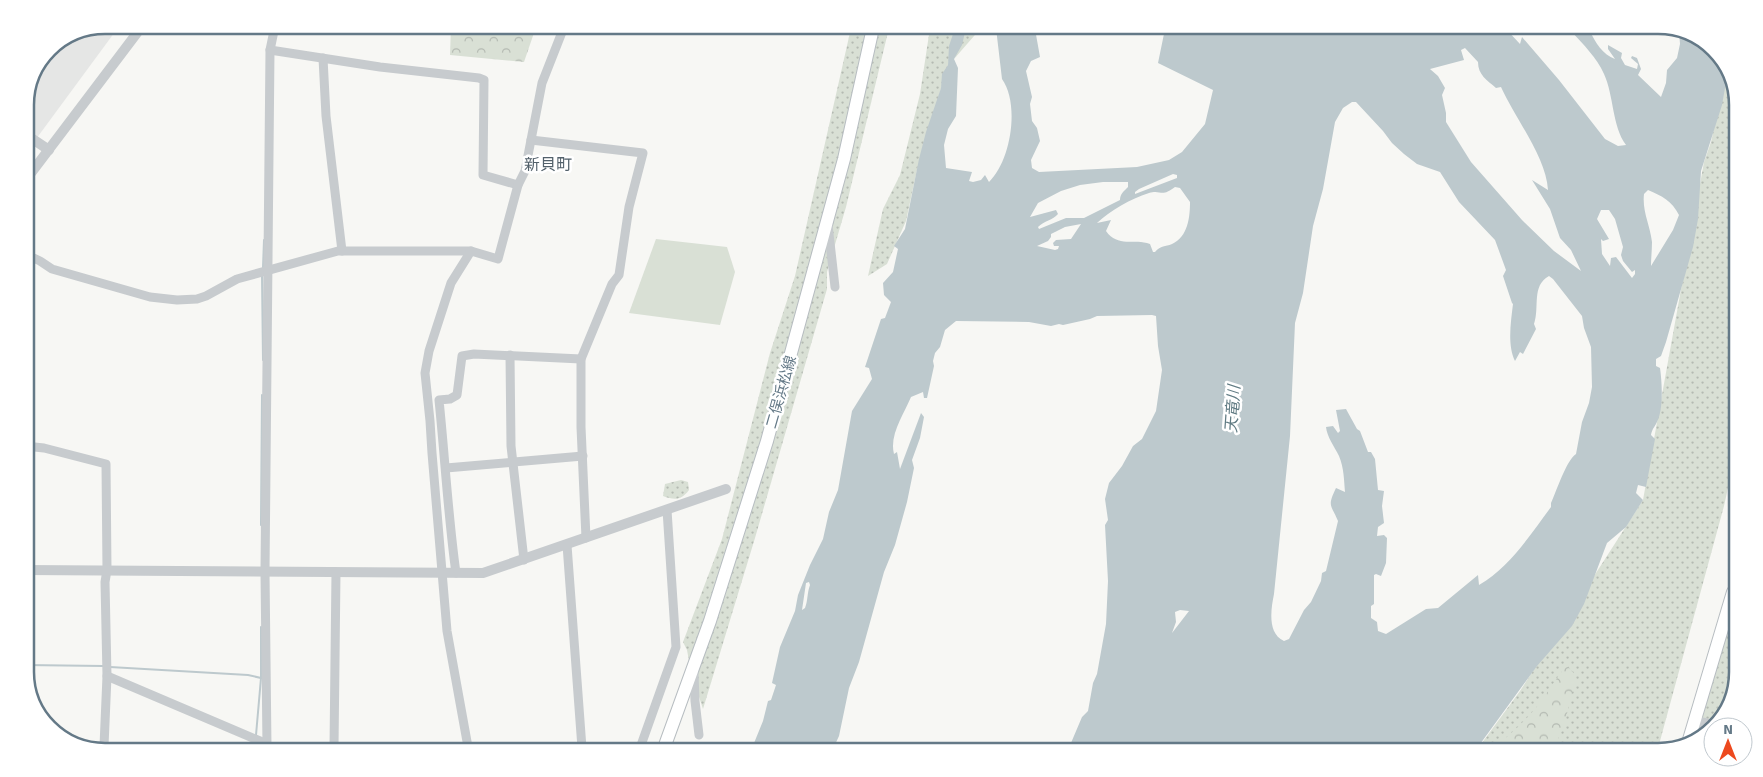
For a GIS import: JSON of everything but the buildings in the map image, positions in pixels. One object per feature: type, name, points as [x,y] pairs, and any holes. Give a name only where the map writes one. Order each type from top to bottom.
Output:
[{"type":"main road","name":"二俣浜松線","points":[[666,743],[710,620],[767,441],[844,158],[872,34]]},
{"type":"main road","points":[[1690,736],[1729,606]]},
{"type":"street","points":[[34,169],[136,34]]},
{"type":"street","points":[[267,743],[265,572],[270,50],[273,34]]},
{"type":"street","points":[[34,258],[52,269],[150,297],[177,300],[197,299],[237,279],[338,250],[471,251],[498,259],[518,185],[525,171],[542,83],[561,34]]},
{"type":"street","points":[[270,50],[380,67],[484,80],[483,175],[518,185]]},
{"type":"street","points":[[323,58],[326,116],[342,251]]},
{"type":"street","points":[[34,140],[49,150]]},
{"type":"street","points":[[531,140],[643,152],[629,207],[619,275],[612,284],[581,359],[581,427],[586,538]]},
{"type":"street","points":[[828,218],[835,287]]},
{"type":"street","points":[[467,743],[447,631],[425,373],[429,351],[451,283],[471,251]]},
{"type":"street","points":[[456,573],[448,512],[446,468],[439,400],[457,395],[462,356],[474,354],[581,359]]},
{"type":"street","points":[[510,355],[512,464],[524,560]]},
{"type":"street","points":[[34,447],[106,464],[107,570],[105,582],[107,670],[104,743]]},
{"type":"street","points":[[446,468],[512,464],[583,456]]},
{"type":"street","points":[[34,570],[483,573],[726,489]]},
{"type":"street","points":[[642,743],[676,647],[667,510]]},
{"type":"street","points":[[568,545],[582,743]]},
{"type":"street","points":[[334,743],[336,572]]},
{"type":"street","points":[[693,664],[699,735]]},
{"type":"street","points":[[107,670],[263,743]]},
{"type":"street","points":[[1695,721],[1703,723]]},
{"type":"shaded area","points":[[95,34],[113,34],[34,142],[36,86],[48,62],[69,43]]},
{"type":"green space","points":[[451,34],[534,34],[524,62],[450,55]]},
{"type":"green space","points":[[850,34],[888,34],[846,207],[827,272],[827,289],[703,709],[691,672],[687,650],[683,642],[722,539],[770,353],[795,276]]},
{"type":"green space","points":[[929,34],[955,34],[948,65],[917,170],[906,221],[887,264],[868,276],[883,209],[900,175],[920,94]]},
{"type":"green space","points":[[964,34],[976,34],[954,59]]},
{"type":"green space","points":[[1724,80],[1729,100],[1729,483],[1659,743],[1482,743],[1520,691],[1643,500],[1704,162],[1711,142]]},
{"type":"green space","points":[[656,239],[727,247],[735,272],[720,325],[629,313]]},
{"type":"green space","points":[[681,480],[688,482],[689,490],[686,494],[677,499],[663,496],[665,484]]},
{"type":"green space","points":[[1729,614],[1728,686],[1717,712],[1713,717],[1703,717],[1703,723],[1700,722]]},
{"type":"green space","points":[[1567,665],[1576,676],[1564,726],[1556,743],[1499,743],[1530,715]]},
{"type":"water","name":"天竜川","points":[[953,34],[965,34],[962,45],[954,59],[958,68],[956,116],[948,129],[944,145],[946,168],[972,172],[969,181],[973,182],[981,180],[985,175],[989,182],[997,173],[1008,147],[1012,117],[1008,90],[1002,79],[997,34],[1036,34],[1040,57],[1031,61],[1026,71],[1032,97],[1030,104],[1032,121],[1037,128],[1040,141],[1031,160],[1032,168],[1039,172],[1137,167],[1169,160],[1182,152],[1205,124],[1213,90],[1158,63],[1164,34],[1511,34],[1520,44],[1522,37],[1559,80],[1605,139],[1618,146],[1626,145],[1618,129],[1604,74],[1594,57],[1574,34],[1592,34],[1603,51],[1615,59],[1608,49],[1608,45],[1622,53],[1621,58],[1625,65],[1637,69],[1638,64],[1631,58],[1632,56],[1637,58],[1641,69],[1638,75],[1661,97],[1666,83],[1667,70],[1677,58],[1679,37],[1694,43],[1715,62],[1726,84],[1722,105],[1701,171],[1698,219],[1693,247],[1666,342],[1661,356],[1656,359],[1656,366],[1660,368],[1661,374],[1661,404],[1659,418],[1651,435],[1655,439],[1646,487],[1638,485],[1636,493],[1643,500],[1626,527],[1607,543],[1584,604],[1572,626],[1537,666],[1481,743],[1071,743],[1082,717],[1088,711],[1106,624],[1108,581],[1105,525],[1108,520],[1105,499],[1109,483],[1122,466],[1133,446],[1142,439],[1156,411],[1162,370],[1156,316],[1152,315],[1097,316],[1063,325],[1051,326],[1029,322],[956,321],[945,330],[940,347],[935,353],[927,398],[924,398],[923,392],[911,397],[895,432],[893,447],[894,454],[897,452],[900,469],[921,413],[924,417],[920,438],[912,460],[914,468],[907,502],[895,545],[884,572],[859,662],[849,688],[839,736],[836,743],[754,743],[763,721],[768,701],[771,700],[776,685],[772,683],[780,647],[795,611],[798,595],[823,539],[829,512],[838,490],[852,411],[872,379],[869,368],[865,367],[881,319],[885,318],[891,302],[884,295],[883,283],[893,272],[898,249],[894,246],[905,229],[926,132],[941,88],[942,74],[948,65],[949,46]],"holes":[[[1465,48],[1478,62],[1478,67],[1484,77],[1496,88],[1501,87],[1529,138],[1542,164],[1548,190],[1532,180],[1550,209],[1560,238],[1571,250],[1581,271],[1554,251],[1522,220],[1471,162],[1446,122],[1442,95],[1445,88],[1438,76],[1430,69],[1464,60],[1461,50]],[[1352,102],[1356,102],[1404,154],[1417,164],[1440,172],[1459,202],[1495,240],[1506,270],[1503,276],[1513,304],[1510,340],[1515,361],[1520,352],[1523,354],[1536,329],[1534,324],[1540,285],[1549,276],[1553,279],[1582,316],[1591,347],[1592,387],[1589,403],[1582,422],[1576,454],[1565,469],[1551,507],[1519,550],[1490,578],[1479,585],[1478,575],[1438,608],[1426,609],[1386,634],[1378,631],[1377,622],[1371,618],[1371,606],[1374,604],[1374,575],[1381,576],[1386,563],[1387,538],[1384,535],[1377,536],[1378,527],[1384,523],[1382,506],[1384,491],[1378,490],[1375,459],[1371,452],[1368,452],[1360,431],[1346,409],[1336,410],[1340,431],[1338,433],[1333,426],[1326,427],[1329,438],[1341,461],[1345,492],[1336,488],[1331,502],[1338,521],[1326,571],[1322,573],[1321,581],[1311,602],[1304,610],[1289,639],[1284,641],[1275,632],[1271,613],[1290,436],[1295,323],[1303,293],[1313,226],[1323,189],[1335,122],[1343,108]],[[1173,174],[1177,175],[1177,178],[1135,194],[1139,189]],[[1103,182],[1128,182],[1128,187],[1121,194],[1120,200],[1084,218],[1066,218],[1039,229],[1040,225],[1058,214],[1056,210],[1030,217],[1038,203],[1061,191],[1080,185]],[[1175,187],[1180,188],[1190,202],[1187,226],[1182,237],[1155,252],[1153,252],[1150,244],[1121,241],[1111,236],[1106,231],[1111,220],[1097,223],[1115,209],[1135,198],[1153,192],[1167,192]],[[1648,190],[1658,194],[1673,206],[1679,215],[1673,230],[1651,266],[1652,242],[1644,194]],[[1601,210],[1609,210],[1615,219],[1623,247],[1621,255],[1623,261],[1632,272],[1635,270],[1632,278],[1616,257],[1611,258],[1610,266],[1602,254],[1601,239],[1603,241],[1609,239],[1597,219]],[[1081,224],[1071,239],[1056,240],[1053,243],[1054,246],[1059,246],[1058,249],[1037,246],[1048,241],[1051,234],[1065,227]],[[809,582],[805,608],[802,610],[806,583]],[[1180,610],[1189,611],[1172,633],[1176,622],[1175,612]]]},
{"type":"waterway","points":[[263,268],[264,240]]},
{"type":"waterway","points":[[262,275],[263,360]]},
{"type":"waterway","points":[[261,525],[262,395]]},
{"type":"waterway","points":[[256,735],[261,678],[261,627]]},
{"type":"waterway","points":[[34,665],[103,666]]},
{"type":"waterway","points":[[110,667],[248,675],[261,678]]},
{"type":"district","name":"新貝町","points":[[548,164]]}]
